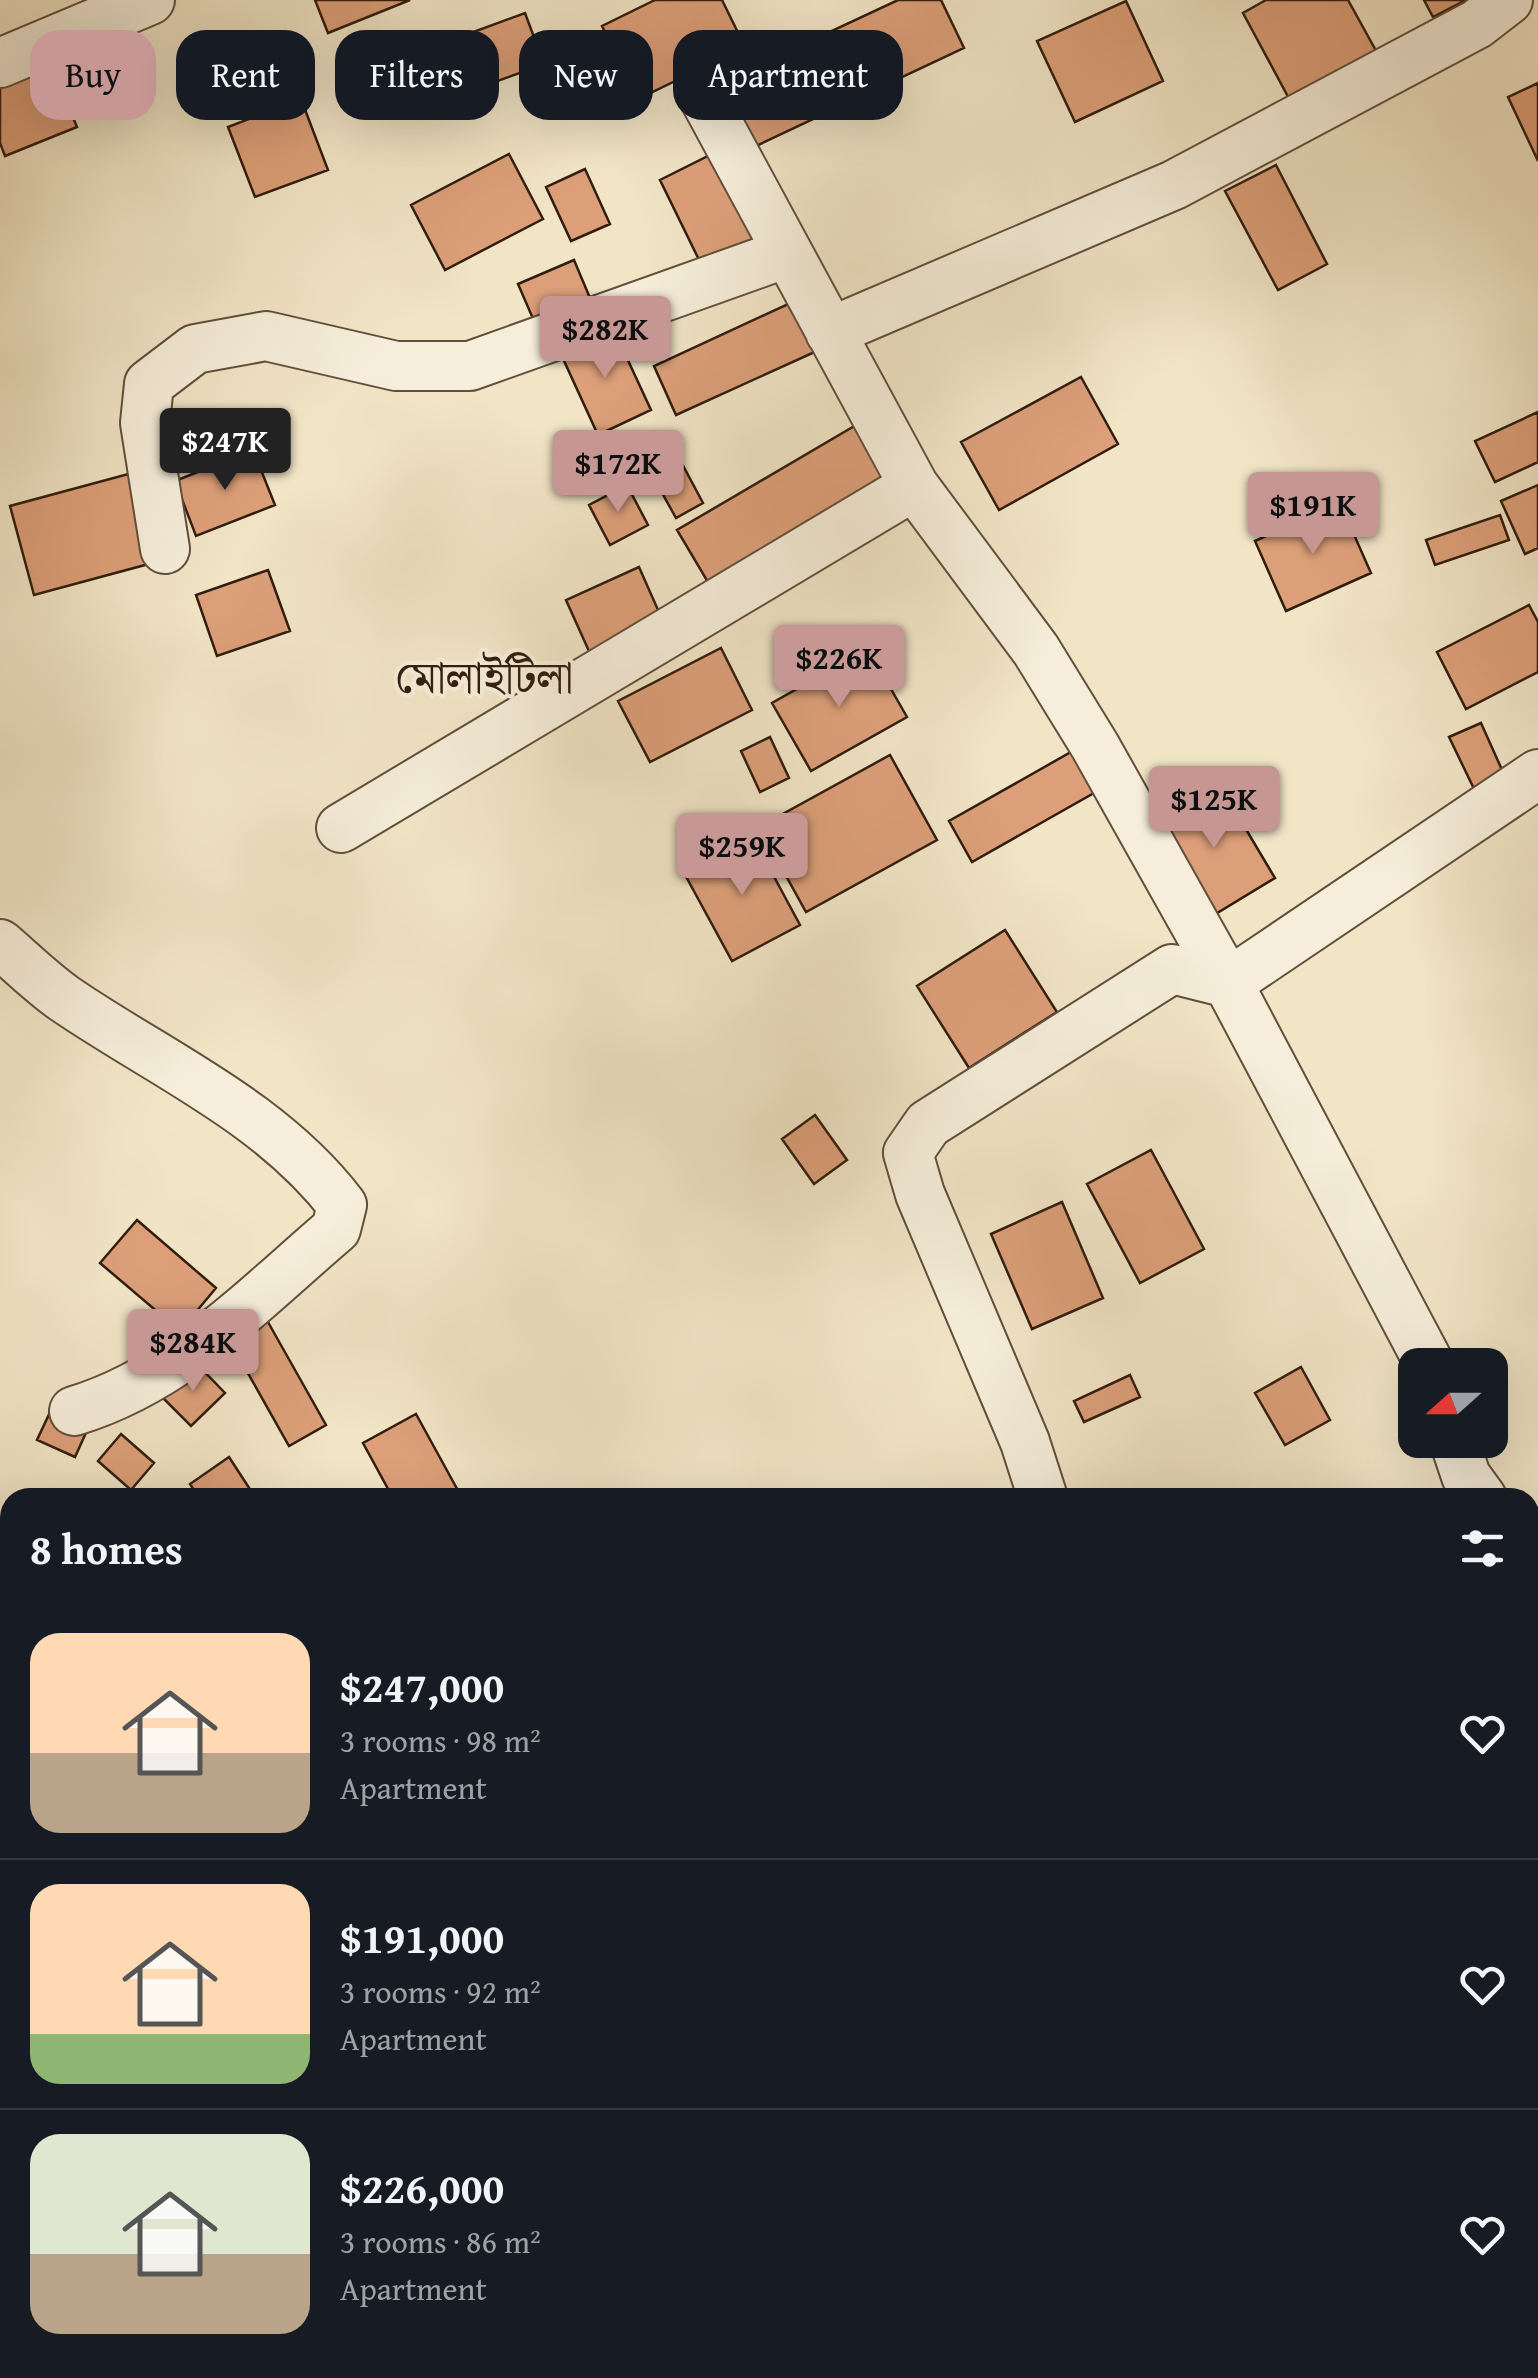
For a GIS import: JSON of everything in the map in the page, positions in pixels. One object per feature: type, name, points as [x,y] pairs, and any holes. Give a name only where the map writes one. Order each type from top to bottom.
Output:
[{"type":"street","points":[[0,63],[27,48],[150,0]]},
{"type":"street","points":[[830,332],[1174,184],[1477,24],[1508,0]]},
{"type":"street","points":[[717,120],[914,486],[1036,650],[1228,984],[1421,1348]]},
{"type":"street","points":[[166,550],[145,423],[149,384],[195,349],[266,336],[396,366],[470,366],[787,252]]},
{"type":"street","points":[[341,828],[914,486]]},
{"type":"street","points":[[1040,1488],[1032,1459],[920,1194],[908,1152],[928,1124],[1172,969],[1228,984],[1538,774]]},
{"type":"street","points":[[0,944],[62,997],[228,1099],[320,1176],[342,1205],[336,1230],[198,1348],[137,1386],[74,1410]]},
{"type":"street","points":[[1460,1458],[1475,1488]]},
{"type":"building","points":[[315,0],[410,0],[335,30],[328,33]]},
{"type":"building","points":[[655,0],[722,0],[737,30],[673,30],[673,82],[653,92],[653,30],[604,30],[602,26]]},
{"type":"building","points":[[898,0],[941,0],[964,48],[903,77],[903,30],[834,30]]},
{"type":"building","points":[[1266,0],[1348,0],[1380,58],[1293,106],[1243,13]]},
{"type":"building","points":[[1424,0],[1466,0],[1433,17]]},
{"type":"building","points":[[1126,1],[1163,81],[1075,122],[1037,41]]},
{"type":"building","points":[[525,13],[531,30],[519,30],[519,73],[499,81],[499,30],[479,30]]},
{"type":"building","points":[[30,68],[30,120],[74,120],[77,127],[5,156],[0,143],[0,80]]},
{"type":"building","points":[[1538,83],[1538,161],[1508,97]]},
{"type":"building","points":[[246,120],[309,120],[328,170],[255,197],[228,127]]},
{"type":"building","points":[[741,120],[811,120],[754,147]]},
{"type":"building","points":[[722,149],[764,235],[702,266],[660,180]]},
{"type":"building","points":[[509,154],[543,219],[445,270],[411,205]]},
{"type":"building","points":[[1276,165],[1327,264],[1278,290],[1225,191]]},
{"type":"building","points":[[585,169],[610,224],[571,241],[546,187]]},
{"type":"building","points":[[574,260],[590,298],[534,321],[518,284]]},
{"type":"building","points":[[797,300],[819,350],[676,415],[654,366]]},
{"type":"building","points":[[613,328],[651,410],[598,435],[560,352]]},
{"type":"building","points":[[1081,377],[1118,444],[999,510],[961,442]]},
{"type":"building","points":[[1538,412],[1538,462],[1495,482],[1475,441]]},
{"type":"building","points":[[863,421],[900,484],[715,594],[677,530]]},
{"type":"building","points":[[253,450],[275,505],[196,536],[175,481]]},
{"type":"building","points":[[679,458],[703,503],[676,518],[651,473]]},
{"type":"building","points":[[132,473],[156,562],[34,595],[10,506]]},
{"type":"building","points":[[627,485],[648,525],[610,545],[589,505]]},
{"type":"building","points":[[1538,485],[1538,548],[1525,554],[1501,501]]},
{"type":"building","points":[[1340,503],[1371,573],[1286,611],[1255,541]]},
{"type":"building","points":[[1500,515],[1509,540],[1435,565],[1426,540]]},
{"type":"building","points":[[639,567],[666,628],[593,660],[566,600]]},
{"type":"building","points":[[268,570],[290,631],[217,656],[196,595]]},
{"type":"building","points":[[1529,605],[1538,622],[1538,672],[1466,709],[1437,652]]},
{"type":"building","points":[[721,648],[752,710],[650,762],[618,701]]},
{"type":"building","points":[[868,649],[907,717],[811,771],[772,703]]},
{"type":"building","points":[[1481,723],[1507,781],[1477,795],[1449,737]]},
{"type":"building","points":[[770,737],[789,778],[760,792],[741,751]]},
{"type":"building","points":[[1078,748],[1101,789],[972,862],[949,821]]},
{"type":"building","points":[[890,755],[937,840],[806,912],[759,827]]},
{"type":"building","points":[[1219,784],[1275,878],[1209,918],[1152,824]]},
{"type":"building","points":[[751,834],[800,925],[732,961],[683,871]]},
{"type":"building","points":[[1005,930],[1057,1012],[969,1068],[917,986]]},
{"type":"building","points":[[815,1115],[847,1160],[814,1184],[782,1139]]},
{"type":"building","points":[[1151,1150],[1204,1249],[1140,1283],[1087,1184]]},
{"type":"building","points":[[1062,1202],[1103,1298],[1032,1329],[991,1234]]},
{"type":"building","points":[[137,1220],[216,1288],[180,1331],[100,1263]]},
{"type":"building","points":[[264,1315],[326,1425],[289,1446],[227,1336]]},
{"type":"building","points":[[195,1362],[225,1393],[191,1426],[161,1396]]},
{"type":"building","points":[[1301,1367],[1330,1420],[1285,1445],[1255,1393]]},
{"type":"building","points":[[1130,1375],[1140,1397],[1084,1422],[1074,1401]]},
{"type":"building","points":[[52,1408],[89,1426],[75,1457],[37,1440]]},
{"type":"building","points":[[416,1414],[457,1488],[388,1488],[363,1443]]},
{"type":"building","points":[[121,1434],[154,1463],[129,1488],[98,1461]]},
{"type":"building","points":[[229,1457],[249,1488],[193,1488],[190,1484]]},
{"type":"district","name":"মোলাইটিলা","points":[[484,676]]}]
